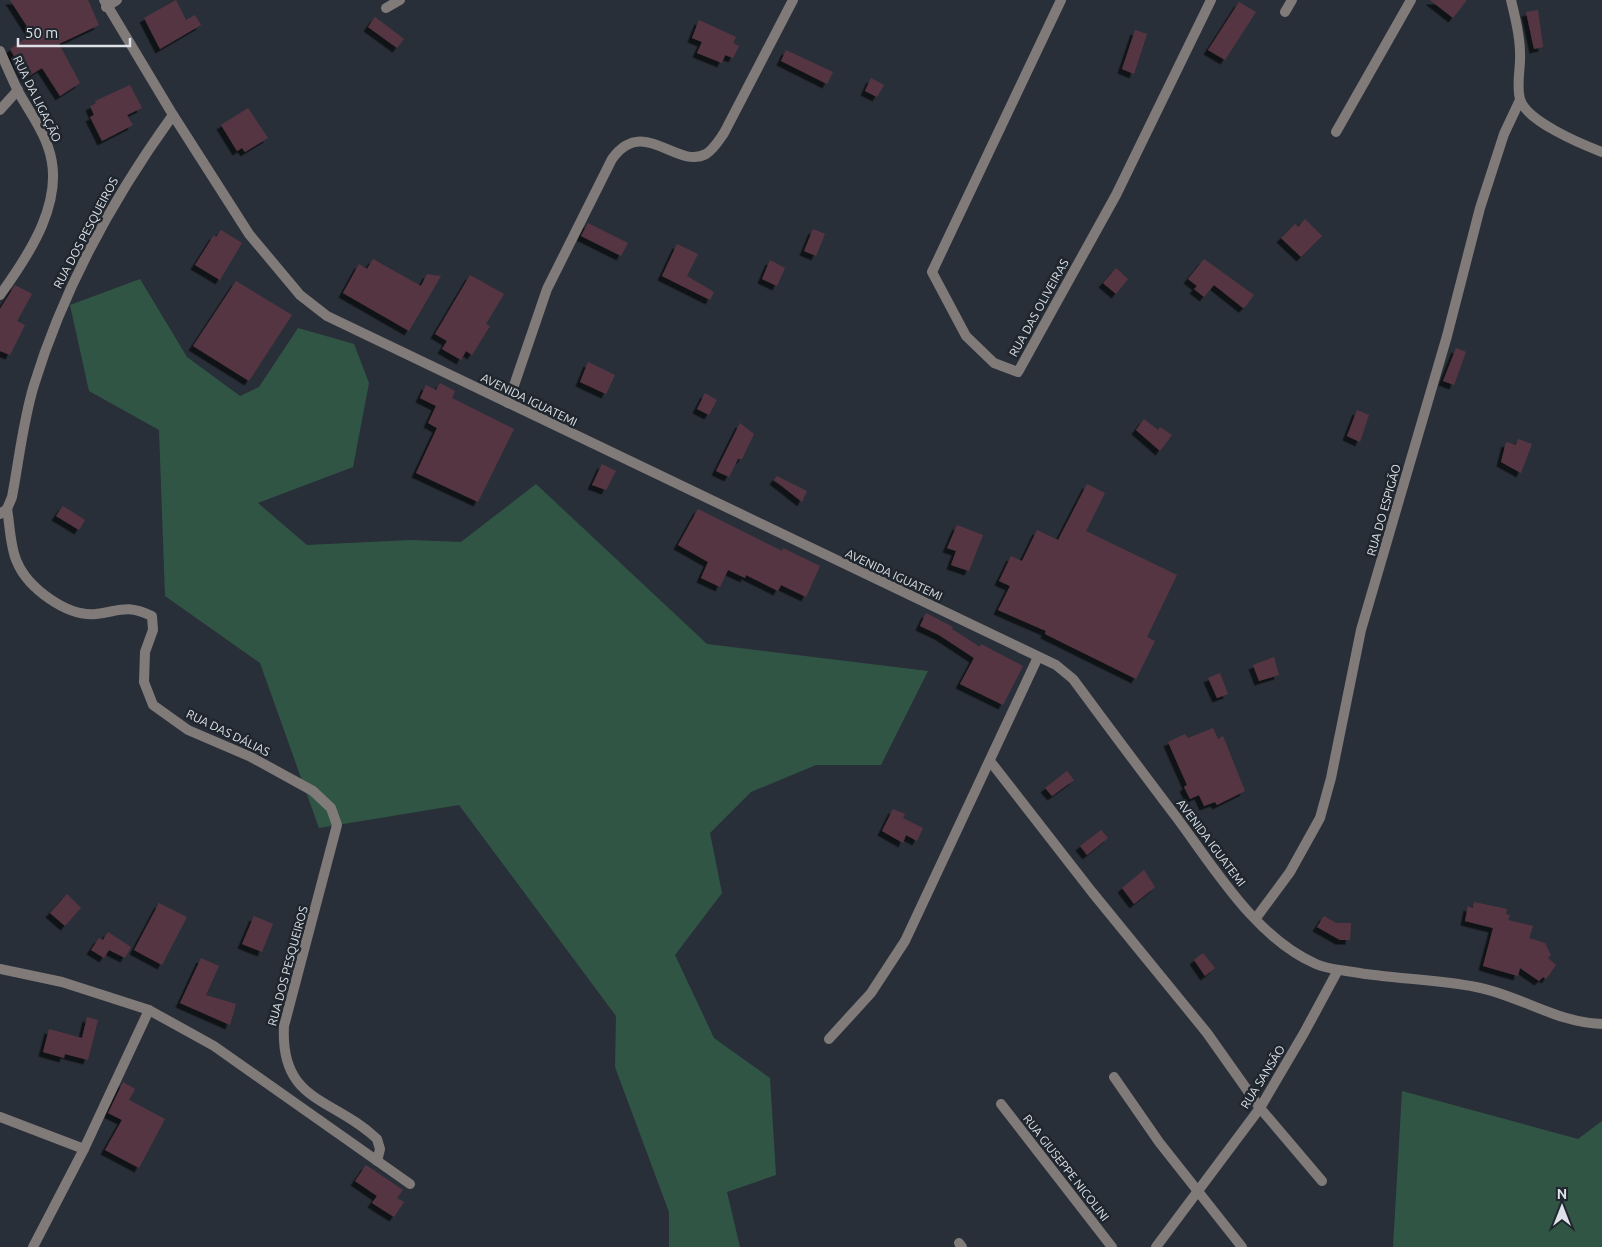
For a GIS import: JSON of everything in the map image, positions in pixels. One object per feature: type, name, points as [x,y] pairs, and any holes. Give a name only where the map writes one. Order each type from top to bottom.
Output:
[{"type":"street","points":[[105,3],[117,0]]},
{"type":"street","points":[[386,8],[400,0]]},
{"type":"street","points":[[508,403],[547,289],[612,159],[619,150],[635,141],[647,142],[696,157],[710,151],[724,133],[793,0]]},
{"type":"street","name":"RUA DAS OLIVEIRAS","points":[[1061,0],[932,272],[966,336],[994,364],[1018,372],[1116,195],[1211,0]]},
{"type":"street","points":[[1285,12],[1292,0]]},
{"type":"street","points":[[1336,132],[1411,0]]},
{"type":"street","points":[[1511,0],[1519,30],[1520,100],[1527,111],[1540,120],[1563,134],[1602,152]]},
{"type":"street","name":"AVENIDA IGUATEMI","points":[[105,3],[173,115],[249,234],[300,294],[328,316],[1056,665],[1073,679],[1238,900],[1272,936],[1296,954],[1317,965],[1338,970],[1376,976],[1451,982],[1499,992],[1549,1013],[1602,1024]]},
{"type":"street","name":"RUA DA LIGAÇÃO","points":[[0,51],[18,90],[49,148],[53,174],[51,193],[42,224],[23,261],[0,295]]},
{"type":"street","points":[[0,110],[18,90]]},
{"type":"street","name":"RUA DO ESPIGÃO","points":[[1256,918],[1290,872],[1320,818],[1331,778],[1361,630],[1447,336],[1480,208],[1504,134],[1520,100]]},
{"type":"street","name":"RUA DOS PESQUEIROS","points":[[4,511],[12,497],[34,387],[57,316],[79,267],[135,167],[173,115]]},
{"type":"street","name":"RUA DAS DÁLIAS","points":[[4,511],[17,562],[35,588],[64,608],[95,614],[117,608],[137,609],[152,616],[153,630],[145,652],[144,682],[153,705],[188,730],[251,757],[313,792],[331,808],[337,825],[331,854]]},
{"type":"street","points":[[829,1039],[871,993],[905,941],[1038,657]]},
{"type":"street","points":[[990,761],[1092,892],[1207,1033],[1260,1108],[1322,1181]]},
{"type":"street","name":"RUA DOS PESQUEIROS","points":[[331,854],[284,1026],[284,1050],[292,1075],[304,1091],[370,1132],[376,1139],[380,1149],[376,1161]]},
{"type":"street","points":[[0,969],[62,982],[149,1010],[214,1046],[410,1184]]},
{"type":"street","name":"RUA SANSÃO","points":[[1156,1247],[1260,1108],[1338,970]]},
{"type":"street","points":[[33,1247],[84,1148],[149,1010]]},
{"type":"street","points":[[1114,1077],[1159,1142],[1242,1247]]},
{"type":"street","name":"RUA GIUSEPPE NICOLINI","points":[[1001,1104],[1112,1247]]},
{"type":"street","points":[[0,1117],[84,1148]]},
{"type":"green space","points":[[140,279],[187,357],[240,396],[259,387],[298,328],[354,344],[369,383],[353,467],[258,503],[307,545],[411,540],[461,542],[536,484],[707,644],[928,671],[881,765],[816,765],[751,792],[710,833],[722,893],[675,955],[714,1038],[770,1078],[776,1175],[727,1192],[740,1247],[669,1247],[669,1212],[615,1067],[616,1016],[459,805],[319,828],[260,663],[165,596],[159,430],[89,391],[70,305]]},
{"type":"green space","points":[[1402,1091],[1578,1139],[1602,1121],[1602,1247],[1393,1247]]},
{"type":"building","points":[[10,0],[88,0],[99,25],[59,44],[80,83],[60,96],[42,68],[26,78],[10,49],[32,34]]},
{"type":"building","points":[[176,0],[186,20],[195,15],[201,25],[160,49],[144,18]]},
{"type":"building","points":[[1430,0],[1467,0],[1453,18]]},
{"type":"building","points":[[1239,2],[1256,12],[1225,60],[1208,50]]},
{"type":"building","points":[[1538,10],[1543,47],[1534,49],[1526,12]]},
{"type":"building","points":[[375,17],[404,39],[397,48],[368,27]]},
{"type":"building","points":[[699,20],[736,37],[733,43],[739,46],[733,58],[725,55],[722,63],[697,53],[702,42],[692,38]]},
{"type":"building","points":[[1135,30],[1147,34],[1134,74],[1122,69]]},
{"type":"building","points":[[786,50],[833,72],[827,84],[781,61]]},
{"type":"building","points":[[871,78],[884,85],[877,97],[865,91]]},
{"type":"building","points":[[130,85],[142,108],[127,115],[133,125],[102,141],[90,117],[94,115],[90,106],[96,103],[95,101]]},
{"type":"building","points":[[248,108],[268,138],[245,152],[242,148],[237,151],[221,125]]},
{"type":"building","points":[[1305,219],[1322,236],[1301,257],[1281,238],[1295,224],[1298,227]]},
{"type":"building","points":[[588,223],[628,243],[621,256],[581,236]]},
{"type":"building","points":[[813,229],[825,234],[816,256],[804,251]]},
{"type":"building","points":[[221,230],[242,243],[220,280],[195,265],[214,235],[216,237]]},
{"type":"building","points":[[677,244],[698,254],[687,276],[714,292],[710,300],[662,276]]},
{"type":"building","points":[[373,259],[421,286],[427,274],[441,276],[409,331],[343,293],[359,264],[367,269]]},
{"type":"building","points":[[1204,259],[1254,295],[1246,306],[1243,308],[1214,285],[1204,297],[1194,289],[1197,286],[1188,279]]},
{"type":"building","points":[[770,260],[785,268],[777,286],[762,279]]},
{"type":"building","points":[[1116,268],[1128,279],[1116,294],[1103,283]]},
{"type":"building","points":[[470,275],[504,294],[486,324],[490,326],[472,355],[466,351],[461,360],[442,349],[447,341],[435,334]]},
{"type":"building","points":[[236,281],[292,315],[249,381],[193,346]]},
{"type":"building","points":[[15,285],[32,294],[17,321],[25,325],[10,355],[0,351],[0,309]]},
{"type":"building","points":[[1456,348],[1466,352],[1454,385],[1443,381]]},
{"type":"building","points":[[588,362],[615,375],[606,394],[580,382]]},
{"type":"building","points":[[440,383],[455,391],[452,398],[514,429],[478,502],[416,473],[437,428],[428,423],[436,406],[420,398],[426,385],[436,390]]},
{"type":"building","points":[[705,393],[717,400],[709,415],[697,409]]},
{"type":"building","points":[[1357,410],[1369,415],[1360,442],[1347,436]]},
{"type":"building","points":[[1144,419],[1158,430],[1160,427],[1172,435],[1160,451],[1136,430]]},
{"type":"building","points":[[740,423],[754,434],[742,459],[738,459],[729,477],[716,471]]},
{"type":"building","points":[[1518,439],[1532,444],[1521,473],[1501,462],[1506,442],[1516,445]]},
{"type":"building","points":[[602,464],[616,471],[606,490],[592,485]]},
{"type":"building","points":[[777,476],[807,491],[802,502],[774,480]]},
{"type":"building","points":[[1087,484],[1105,493],[1086,531],[1177,575],[1147,637],[1155,641],[1136,679],[1045,634],[1046,631],[998,610],[1010,586],[999,581],[1011,556],[1022,561],[1037,530],[1058,540]]},
{"type":"building","points":[[63,506],[85,520],[79,530],[56,516]]},
{"type":"building","points":[[698,509],[782,551],[783,548],[820,566],[806,597],[781,585],[778,591],[746,575],[745,578],[728,570],[720,587],[701,578],[708,562],[678,545]]},
{"type":"building","points":[[957,525],[983,535],[969,571],[951,565],[956,551],[947,548]]},
{"type":"building","points":[[926,613],[953,627],[952,629],[980,647],[981,644],[1023,666],[1003,705],[960,684],[974,658],[939,635],[920,626]]},
{"type":"building","points":[[1274,657],[1279,675],[1259,681],[1253,665]]},
{"type":"building","points":[[1220,673],[1228,694],[1217,698],[1208,678]]},
{"type":"building","points":[[1213,728],[1218,739],[1223,736],[1245,791],[1217,805],[1215,802],[1204,806],[1199,795],[1190,799],[1184,787],[1187,785],[1168,742],[1185,734],[1188,738]]},
{"type":"building","points":[[1067,771],[1074,780],[1052,796],[1045,788]]},
{"type":"building","points":[[893,809],[905,814],[903,818],[923,828],[917,841],[906,835],[903,843],[882,831]]},
{"type":"building","points":[[1101,830],[1108,838],[1087,855],[1080,846]]},
{"type":"building","points":[[1144,870],[1155,887],[1134,904],[1122,888]]},
{"type":"building","points":[[67,894],[81,908],[65,926],[50,913]]},
{"type":"building","points":[[1474,902],[1507,909],[1506,914],[1510,915],[1508,920],[1533,926],[1529,938],[1545,943],[1551,955],[1548,958],[1556,965],[1546,979],[1543,977],[1539,981],[1520,968],[1518,976],[1483,966],[1493,928],[1465,921],[1468,906],[1473,908]]},
{"type":"building","points":[[159,903],[187,917],[162,965],[134,950]]},
{"type":"building","points":[[254,916],[273,924],[262,952],[242,944]]},
{"type":"building","points":[[1324,916],[1336,923],[1351,923],[1350,940],[1340,940],[1317,927]]},
{"type":"building","points":[[108,932],[131,947],[125,958],[109,950],[104,958],[91,950],[99,938],[103,940]]},
{"type":"building","points":[[1203,953],[1215,968],[1205,976],[1194,960]]},
{"type":"building","points":[[201,958],[219,966],[206,995],[236,1004],[230,1025],[180,1003]]},
{"type":"building","points":[[87,1017],[98,1020],[88,1060],[65,1054],[64,1058],[43,1052],[49,1029],[82,1038]]},
{"type":"building","points":[[123,1082],[135,1089],[129,1100],[165,1119],[139,1168],[105,1150],[122,1120],[108,1113]]},
{"type":"building","points":[[366,1165],[403,1190],[397,1198],[404,1202],[394,1217],[372,1203],[377,1196],[355,1181]]}]
